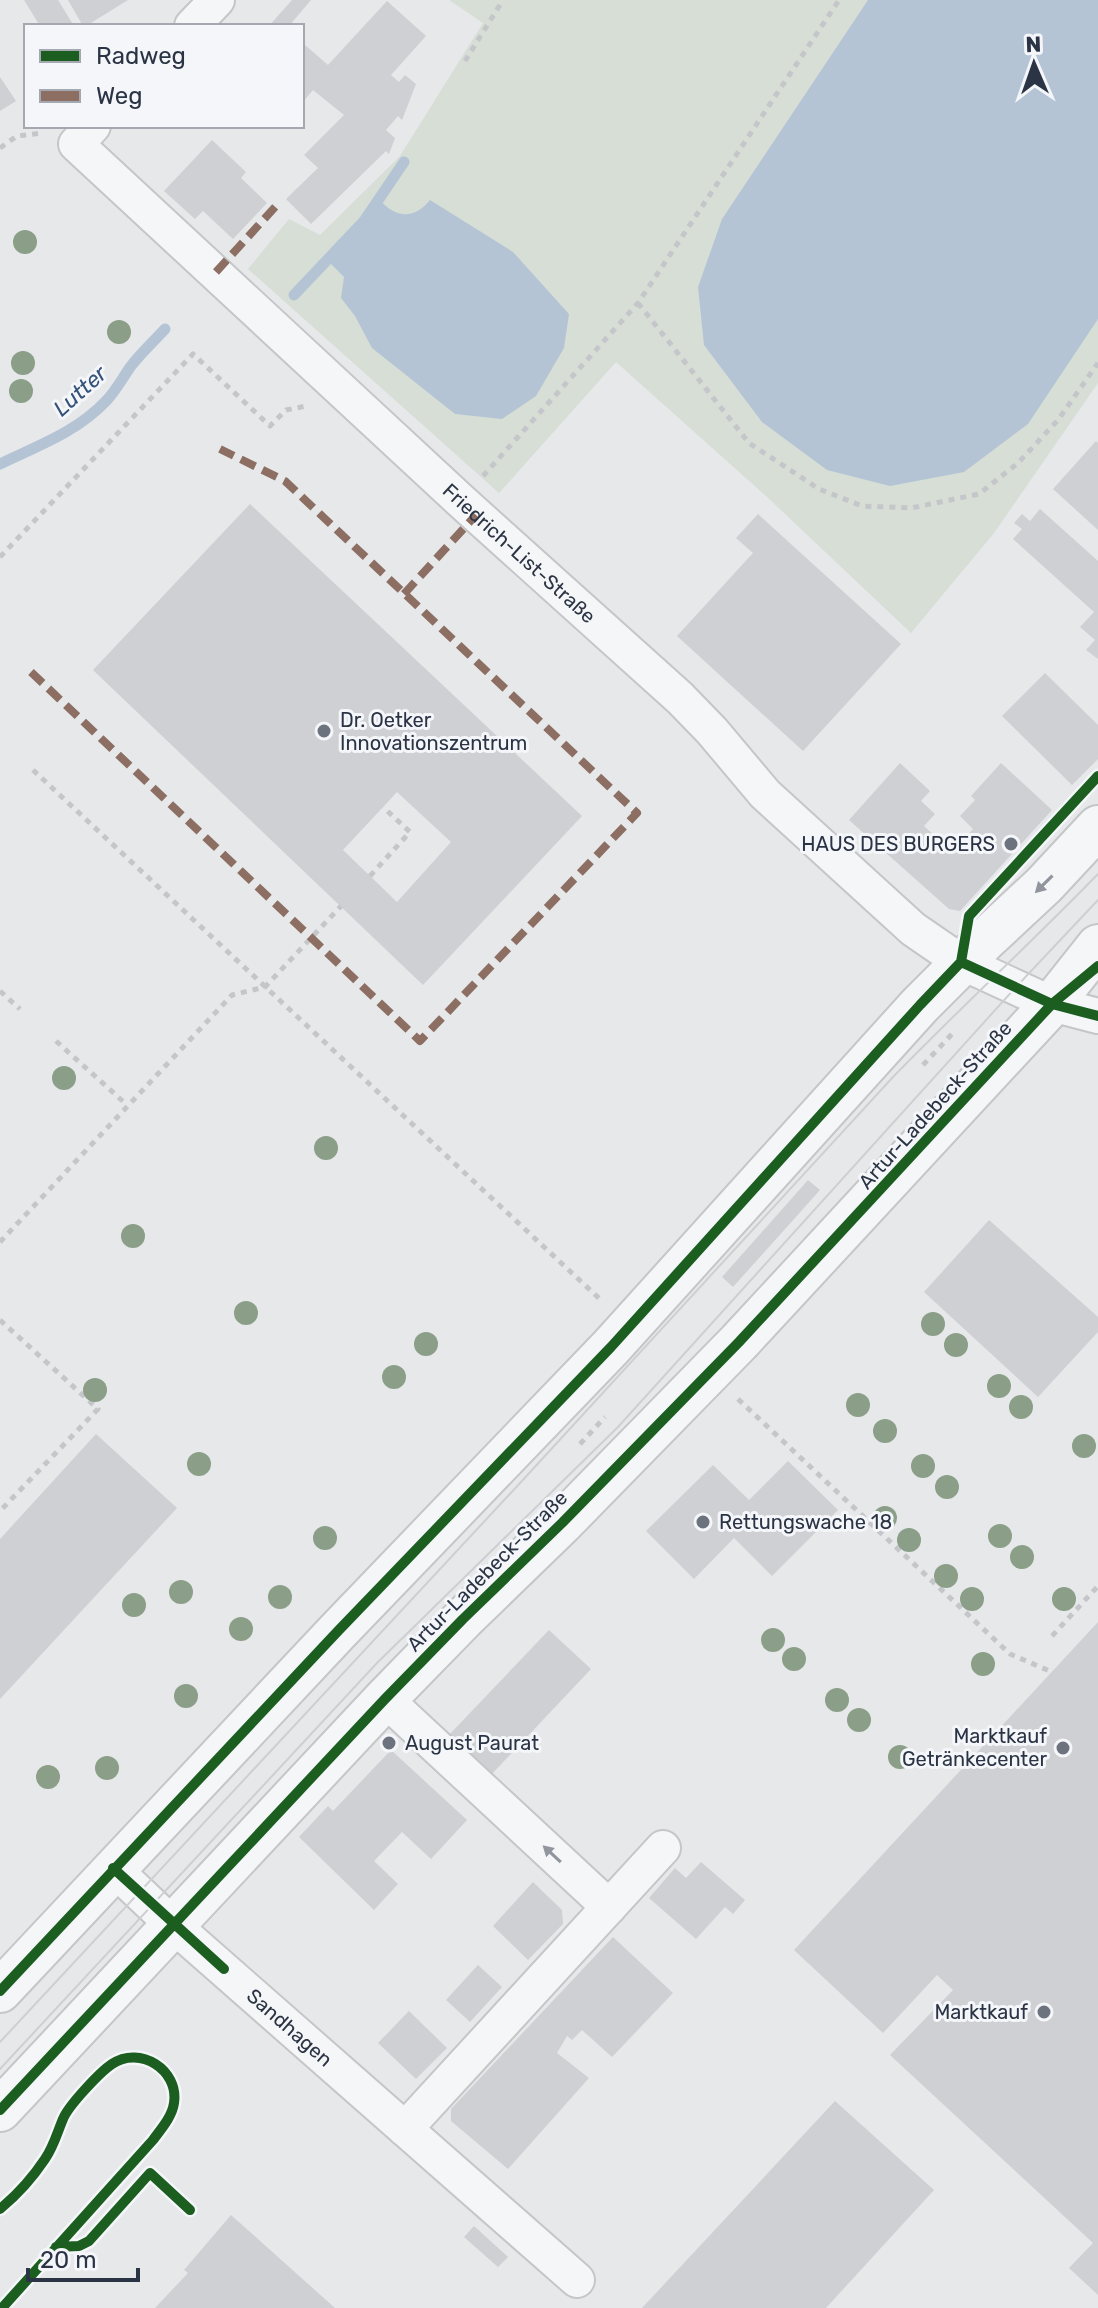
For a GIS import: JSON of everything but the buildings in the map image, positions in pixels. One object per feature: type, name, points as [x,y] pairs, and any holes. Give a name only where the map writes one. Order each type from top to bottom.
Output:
[{"type":"street","points":[[194,24],[217,0]]},
{"type":"street","name":"Friedrich-List-Straße","points":[[84,135],[350,397],[680,698],[765,794],[913,929],[961,962]]},
{"type":"street","points":[[0,1991],[113,1868],[611,1347],[920,1005],[1044,885],[1098,827]]},
{"type":"street","name":"Artur-Ladebeck-Straße","points":[[0,2110],[385,1699],[572,1514],[739,1342],[1052,1004],[1098,946]]},
{"type":"street","points":[[961,962],[1052,1004],[1098,1016]]},
{"type":"street","points":[[385,1699],[609,1907]]},
{"type":"street","points":[[405,2129],[663,1848]]},
{"type":"street","name":"Sandhagen","points":[[113,1868],[173,1925],[577,2280]]},
{"type":"path","points":[[465,61],[503,0]]},
{"type":"path","points":[[461,501],[638,303],[839,0]]},
{"type":"path","points":[[0,148],[17,136],[41,133],[84,135]]},
{"type":"path","points":[[638,303],[749,443],[819,489],[862,506],[911,508],[979,494],[1018,463],[1058,420],[1098,363]]},
{"type":"path","points":[[0,557],[193,354],[270,426],[286,410],[350,397]]},
{"type":"path","points":[[33,770],[607,1305]]},
{"type":"path","points":[[370,876],[410,832],[383,807]]},
{"type":"path","points":[[0,1242],[232,995],[265,987],[341,906]]},
{"type":"path","points":[[0,991],[20,1009]]},
{"type":"path","points":[[56,1041],[127,1105]]},
{"type":"path","points":[[0,1320],[98,1409],[0,1511]]},
{"type":"path","points":[[731,1392],[1010,1654],[1052,1672]]},
{"type":"path","points":[[1052,1636],[1098,1586]]},
{"type":"shaded area","points":[[449,0],[1098,0],[1098,383],[994,533],[911,633],[766,496],[616,362],[499,493],[248,269],[289,219],[320,235],[400,156],[483,23]]},
{"type":"water","points":[[868,0],[1098,0],[1098,319],[1028,424],[964,472],[890,486],[827,470],[762,422],[704,345],[698,287],[722,219]]},
{"type":"water","points":[[379,199],[391,210],[404,214],[418,211],[430,200],[513,252],[569,314],[564,348],[536,396],[502,419],[455,414],[372,348],[355,316],[341,298],[344,277],[327,260],[364,221]]},
{"type":"waterway","name":"Lutter","points":[[294,295],[364,221],[404,162]]},
{"type":"waterway","name":"Lutter","points":[[0,464],[56,437],[95,412],[165,329]]},
{"type":"tram line","points":[[0,2042],[893,1077],[1098,874]]},
{"type":"tram line","points":[[0,2069],[377,1663],[618,1427],[1098,900]]},
{"type":"marked path","points":[[216,272],[276,206]]},
{"type":"marked path","points":[[31,672],[420,1041],[637,813],[285,481],[220,449]]},
{"type":"marked path","points":[[404,594],[476,515]]},
{"type":"cycle path","points":[[961,962],[969,916],[1098,776]]},
{"type":"cycle path","points":[[961,962],[1052,1004],[1098,1016]]},
{"type":"cycle path","points":[[0,1991],[338,1631],[611,1347],[961,962]]},
{"type":"cycle path","points":[[0,2110],[385,1699],[739,1342],[1052,1004],[1098,966]]},
{"type":"cycle path","points":[[113,1868],[224,1969]]},
{"type":"cycle path","points":[[0,2209],[19,2192],[45,2159],[66,2113],[107,2068],[134,2057],[145,2059],[164,2071],[174,2091],[173,2108],[166,2123],[2,2308]]},
{"type":"cycle path","points":[[56,2247],[79,2246],[89,2241],[150,2173],[190,2210]]},
{"type":"place","name":"Dr. Oetker Innovationszentrum","points":[[324,731]]},
{"type":"place","name":"HAUS DES BURGERS","points":[[1011,844]]},
{"type":"place","name":"Rettungswache 18","points":[[703,1522]]},
{"type":"place","name":"August Paurat","points":[[389,1743]]},
{"type":"place","name":"Marktkauf Getränkecenter","points":[[1063,1748]]},
{"type":"place","name":"Marktkauf","points":[[1044,2012]]}]
